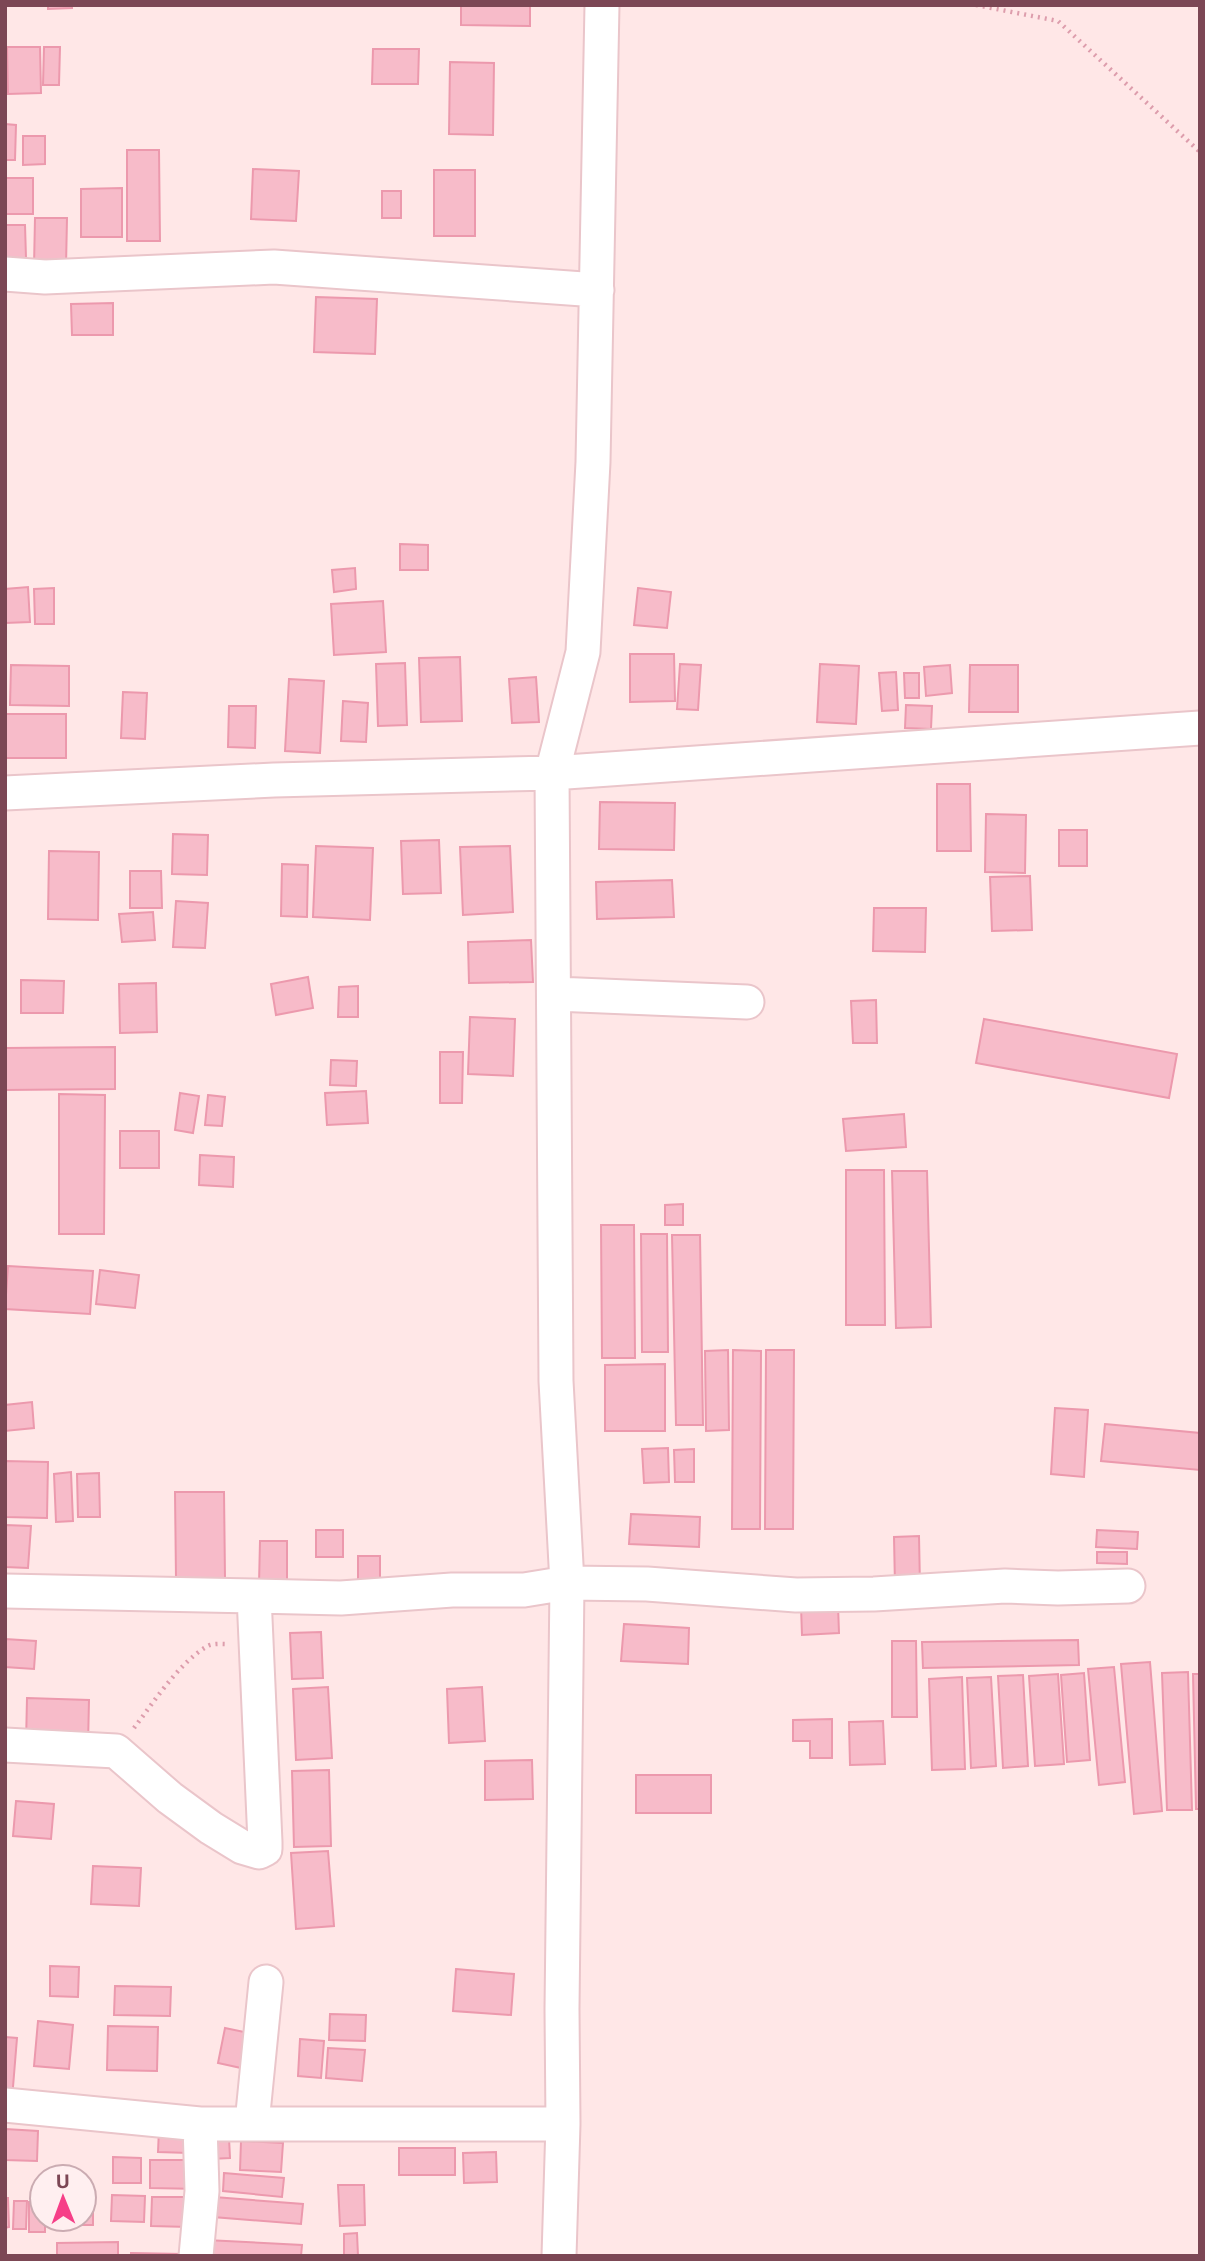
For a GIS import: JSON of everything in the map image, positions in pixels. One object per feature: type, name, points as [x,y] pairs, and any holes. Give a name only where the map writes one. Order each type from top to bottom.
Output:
[{"type":"street","points":[[559,2256],[563,2124],[567,1583],[556,1381],[552,773],[583,652],[593,462],[603,5]]},
{"type":"street","points":[[5,274],[45,277],[274,267],[597,290]]},
{"type":"street","points":[[5,793],[274,780],[552,773],[1200,728]]},
{"type":"street","points":[[555,994],[747,1002]]},
{"type":"street","points":[[5,1591],[341,1598],[452,1590],[524,1590],[567,1583],[647,1584],[796,1595],[874,1594],[1005,1586],[1128,1586]]},
{"type":"street","points":[[5,1745],[116,1751],[170,1798],[211,1828],[255,1852],[262,1850],[265,1842],[254,1596]]},
{"type":"street","points":[[252,2123],[266,1982]]},
{"type":"street","points":[[5,2105],[200,2124],[563,2124]]},
{"type":"street","points":[[196,2256],[202,2191],[200,2124]]},
{"type":"path","points":[[976,5],[1058,21],[1200,152]]},
{"type":"path","points":[[116,1751],[170,1680],[208,1645],[257,1642]]},
{"type":"building","points":[[48,5],[72,5],[72,8],[48,9]]},
{"type":"building","points":[[461,5],[530,5],[530,26],[461,25]]},
{"type":"building","points":[[7,47],[40,47],[41,93],[8,94]]},
{"type":"building","points":[[44,47],[60,47],[59,85],[43,85]]},
{"type":"building","points":[[373,49],[419,49],[418,84],[372,84]]},
{"type":"building","points":[[450,62],[494,63],[493,135],[449,134]]},
{"type":"building","points":[[5,124],[16,125],[15,160],[5,160]]},
{"type":"building","points":[[23,136],[45,136],[45,164],[23,165]]},
{"type":"building","points":[[127,150],[159,150],[160,241],[127,241]]},
{"type":"building","points":[[253,169],[299,171],[296,221],[251,219]]},
{"type":"building","points":[[434,170],[475,170],[475,236],[434,236]]},
{"type":"building","points":[[5,178],[33,178],[33,214],[5,214]]},
{"type":"building","points":[[122,188],[122,237],[81,237],[81,189]]},
{"type":"building","points":[[382,191],[401,191],[401,218],[382,218]]},
{"type":"building","points":[[35,218],[67,218],[66,266],[34,266]]},
{"type":"building","points":[[5,225],[25,225],[26,258],[5,258]]},
{"type":"building","points":[[316,297],[377,299],[375,354],[314,352]]},
{"type":"building","points":[[113,303],[113,335],[72,335],[71,304]]},
{"type":"building","points":[[400,544],[428,545],[428,570],[400,570]]},
{"type":"building","points":[[355,568],[356,589],[334,592],[332,570]]},
{"type":"building","points":[[28,587],[30,622],[5,623],[5,589]]},
{"type":"building","points":[[54,588],[54,624],[35,624],[34,589]]},
{"type":"building","points":[[638,588],[671,592],[667,628],[634,625]]},
{"type":"building","points":[[383,601],[386,652],[334,655],[331,604]]},
{"type":"building","points":[[630,654],[674,654],[675,701],[630,702]]},
{"type":"building","points":[[460,657],[462,721],[421,722],[419,658]]},
{"type":"building","points":[[405,663],[407,725],[378,726],[376,664]]},
{"type":"building","points":[[680,664],[701,665],[698,710],[677,709]]},
{"type":"building","points":[[820,664],[859,666],[856,724],[817,722]]},
{"type":"building","points":[[11,665],[69,666],[69,706],[10,705]]},
{"type":"building","points":[[950,665],[952,693],[926,696],[924,667]]},
{"type":"building","points":[[970,665],[1018,665],[1018,712],[969,712]]},
{"type":"building","points":[[896,672],[898,710],[882,711],[879,673]]},
{"type":"building","points":[[904,673],[919,673],[919,698],[905,698]]},
{"type":"building","points":[[536,677],[539,722],[512,723],[509,679]]},
{"type":"building","points":[[289,679],[324,681],[320,753],[285,751]]},
{"type":"building","points":[[123,692],[147,693],[145,739],[121,738]]},
{"type":"building","points":[[343,701],[368,703],[366,742],[341,741]]},
{"type":"building","points":[[906,705],[932,706],[931,729],[905,728]]},
{"type":"building","points":[[229,706],[256,706],[255,748],[228,747]]},
{"type":"building","points":[[5,714],[66,714],[66,758],[5,758]]},
{"type":"building","points":[[937,784],[970,784],[971,851],[937,851]]},
{"type":"building","points":[[600,802],[675,803],[674,850],[599,849]]},
{"type":"building","points":[[986,814],[1026,815],[1025,873],[985,872]]},
{"type":"building","points":[[1059,830],[1087,830],[1087,866],[1059,866]]},
{"type":"building","points":[[173,834],[208,835],[207,875],[172,874]]},
{"type":"building","points":[[439,840],[441,893],[403,894],[401,841]]},
{"type":"building","points":[[316,846],[373,848],[370,920],[313,917]]},
{"type":"building","points":[[510,846],[513,912],[463,915],[460,847]]},
{"type":"building","points":[[49,851],[99,852],[98,920],[48,919]]},
{"type":"building","points":[[282,864],[308,865],[307,917],[281,916]]},
{"type":"building","points":[[130,871],[161,871],[162,908],[130,908]]},
{"type":"building","points":[[1030,876],[1032,930],[992,931],[990,877]]},
{"type":"building","points":[[672,880],[674,917],[597,919],[596,882]]},
{"type":"building","points":[[176,901],[208,903],[205,948],[173,947]]},
{"type":"building","points":[[874,908],[926,908],[925,952],[873,951]]},
{"type":"building","points":[[153,912],[155,940],[122,942],[119,914]]},
{"type":"building","points":[[531,940],[533,982],[469,983],[468,942]]},
{"type":"building","points":[[308,977],[313,1008],[276,1015],[271,984]]},
{"type":"building","points":[[21,980],[64,981],[63,1013],[21,1013]]},
{"type":"building","points":[[156,983],[157,1032],[120,1033],[119,984]]},
{"type":"building","points":[[358,986],[358,1017],[338,1017],[339,987]]},
{"type":"building","points":[[876,1000],[877,1043],[853,1043],[851,1001]]},
{"type":"building","points":[[470,1017],[515,1019],[513,1076],[468,1074]]},
{"type":"building","points":[[984,1019],[1177,1054],[1169,1098],[976,1063]]},
{"type":"building","points":[[115,1047],[115,1089],[5,1090],[5,1048]]},
{"type":"building","points":[[440,1052],[463,1052],[462,1103],[440,1103]]},
{"type":"building","points":[[331,1060],[357,1061],[356,1086],[330,1085]]},
{"type":"building","points":[[366,1091],[368,1123],[327,1125],[325,1093]]},
{"type":"building","points":[[180,1093],[199,1096],[193,1133],[175,1130]]},
{"type":"building","points":[[59,1094],[105,1095],[104,1234],[59,1234]]},
{"type":"building","points":[[208,1095],[225,1097],[222,1126],[205,1125]]},
{"type":"building","points":[[904,1114],[906,1147],[846,1151],[843,1119]]},
{"type":"building","points":[[120,1131],[159,1131],[159,1168],[120,1168]]},
{"type":"building","points":[[200,1155],[234,1157],[233,1187],[199,1185]]},
{"type":"building","points":[[846,1170],[884,1170],[885,1325],[846,1325]]},
{"type":"building","points":[[892,1171],[927,1171],[931,1327],[896,1328]]},
{"type":"building","points":[[683,1204],[683,1225],[665,1225],[665,1205]]},
{"type":"building","points":[[601,1225],[634,1225],[635,1358],[602,1358]]},
{"type":"building","points":[[641,1234],[667,1234],[668,1352],[642,1352]]},
{"type":"building","points":[[672,1235],[700,1235],[703,1425],[676,1425]]},
{"type":"building","points":[[8,1266],[93,1271],[90,1314],[5,1309]]},
{"type":"building","points":[[100,1270],[139,1275],[135,1308],[96,1304]]},
{"type":"building","points":[[728,1350],[729,1430],[706,1431],[705,1351]]},
{"type":"building","points":[[733,1350],[761,1351],[760,1529],[732,1529]]},
{"type":"building","points":[[766,1350],[794,1350],[793,1529],[765,1529]]},
{"type":"building","points":[[665,1364],[665,1431],[605,1431],[605,1365]]},
{"type":"building","points":[[32,1402],[34,1428],[5,1431],[5,1405]]},
{"type":"building","points":[[1055,1408],[1088,1410],[1084,1477],[1051,1474]]},
{"type":"building","points":[[1105,1424],[1200,1433],[1200,1470],[1101,1461]]},
{"type":"building","points":[[668,1448],[669,1482],[644,1483],[642,1449]]},
{"type":"building","points":[[694,1449],[694,1482],[675,1482],[674,1450]]},
{"type":"building","points":[[5,1461],[48,1462],[47,1518],[5,1517]]},
{"type":"building","points":[[71,1472],[73,1521],[56,1522],[54,1474]]},
{"type":"building","points":[[99,1473],[100,1517],[78,1517],[77,1474]]},
{"type":"building","points":[[175,1492],[224,1492],[225,1578],[176,1579]]},
{"type":"building","points":[[631,1514],[700,1517],[699,1547],[629,1544]]},
{"type":"building","points":[[5,1525],[31,1526],[28,1568],[5,1567]]},
{"type":"building","points":[[316,1530],[343,1530],[343,1557],[316,1557]]},
{"type":"building","points":[[1097,1530],[1138,1532],[1137,1549],[1096,1547]]},
{"type":"building","points":[[919,1536],[920,1586],[895,1586],[894,1537]]},
{"type":"building","points":[[260,1541],[287,1541],[287,1584],[259,1584]]},
{"type":"building","points":[[1097,1552],[1127,1552],[1127,1564],[1097,1563]]},
{"type":"building","points":[[358,1556],[380,1556],[380,1583],[358,1583]]},
{"type":"building","points":[[838,1605],[839,1633],[802,1635],[801,1607]]},
{"type":"building","points":[[624,1624],[689,1628],[688,1664],[621,1661]]},
{"type":"building","points":[[321,1632],[323,1678],[292,1679],[290,1633]]},
{"type":"building","points":[[5,1639],[36,1641],[34,1669],[5,1667]]},
{"type":"building","points":[[1078,1640],[1079,1665],[923,1668],[922,1642]]},
{"type":"building","points":[[892,1641],[916,1641],[917,1717],[892,1717]]},
{"type":"building","points":[[1150,1662],[1162,1811],[1134,1814],[1121,1664]]},
{"type":"building","points":[[1114,1667],[1125,1782],[1099,1785],[1088,1669]]},
{"type":"building","points":[[1188,1672],[1192,1810],[1167,1810],[1162,1673]]},
{"type":"building","points":[[1084,1673],[1090,1760],[1067,1762],[1061,1675]]},
{"type":"building","points":[[1058,1674],[1064,1764],[1035,1766],[1029,1676]]},
{"type":"building","points":[[1193,1674],[1200,1674],[1200,1809],[1196,1809]]},
{"type":"building","points":[[1023,1675],[1028,1766],[1003,1768],[998,1676]]},
{"type":"building","points":[[962,1677],[965,1769],[932,1770],[929,1679]]},
{"type":"building","points":[[991,1677],[996,1766],[971,1768],[967,1678]]},
{"type":"building","points":[[328,1687],[332,1758],[296,1760],[293,1689]]},
{"type":"building","points":[[482,1687],[485,1741],[449,1743],[447,1689]]},
{"type":"building","points":[[27,1698],[89,1700],[88,1745],[26,1743]]},
{"type":"building","points":[[832,1719],[832,1758],[810,1758],[810,1741],[793,1741],[793,1720]]},
{"type":"building","points":[[883,1721],[885,1764],[850,1765],[849,1722]]},
{"type":"building","points":[[532,1760],[533,1799],[485,1800],[485,1761]]},
{"type":"building","points":[[329,1770],[331,1846],[294,1847],[292,1771]]},
{"type":"building","points":[[636,1775],[711,1775],[711,1813],[636,1813]]},
{"type":"building","points":[[16,1801],[54,1804],[51,1839],[13,1836]]},
{"type":"building","points":[[328,1851],[334,1926],[296,1929],[291,1853]]},
{"type":"building","points":[[93,1866],[141,1868],[139,1906],[91,1904]]},
{"type":"building","points":[[50,1966],[79,1967],[78,1997],[50,1996]]},
{"type":"building","points":[[456,1969],[514,1974],[511,2015],[453,2011]]},
{"type":"building","points":[[115,1986],[171,1987],[170,2016],[114,2015]]},
{"type":"building","points":[[330,2014],[366,2015],[365,2041],[329,2040]]},
{"type":"building","points":[[38,2021],[73,2025],[69,2069],[34,2066]]},
{"type":"building","points":[[108,2026],[158,2027],[157,2071],[107,2070]]},
{"type":"building","points":[[225,2028],[249,2033],[241,2068],[218,2063]]},
{"type":"building","points":[[5,2037],[17,2038],[12,2099],[5,2098]]},
{"type":"building","points":[[300,2039],[324,2041],[321,2078],[298,2076]]},
{"type":"building","points":[[328,2048],[365,2050],[362,2081],[326,2078]]},
{"type":"building","points":[[5,2129],[38,2131],[37,2161],[5,2160]]},
{"type":"building","points":[[159,2129],[190,2130],[189,2153],[158,2152]]},
{"type":"building","points":[[210,2138],[229,2138],[230,2158],[210,2159]]},
{"type":"building","points":[[241,2141],[283,2143],[281,2172],[240,2170]]},
{"type":"building","points":[[399,2148],[455,2148],[455,2175],[399,2175]]},
{"type":"building","points":[[496,2152],[497,2182],[464,2183],[463,2153]]},
{"type":"building","points":[[113,2157],[141,2158],[141,2183],[113,2183]]},
{"type":"building","points":[[150,2160],[201,2160],[200,2189],[150,2188]]},
{"type":"building","points":[[224,2173],[284,2178],[282,2197],[223,2191]]},
{"type":"building","points":[[338,2185],[364,2185],[365,2225],[340,2226]]},
{"type":"building","points":[[112,2195],[145,2196],[144,2222],[111,2221]]},
{"type":"building","points":[[152,2197],[189,2197],[189,2227],[151,2226]]},
{"type":"building","points":[[214,2197],[303,2204],[301,2224],[213,2217]]},
{"type":"building","points":[[5,2198],[8,2198],[9,2227],[5,2228]]},
{"type":"building","points":[[14,2201],[27,2201],[26,2229],[13,2229]]},
{"type":"building","points":[[357,2233],[358,2256],[344,2256],[344,2234]]},
{"type":"building","points":[[206,2240],[302,2245],[301,2256],[205,2256]]},
{"type":"building","points":[[118,2242],[118,2256],[57,2256],[57,2243]]},
{"type":"building","points":[[131,2253],[182,2254],[182,2256],[131,2256]]}]
